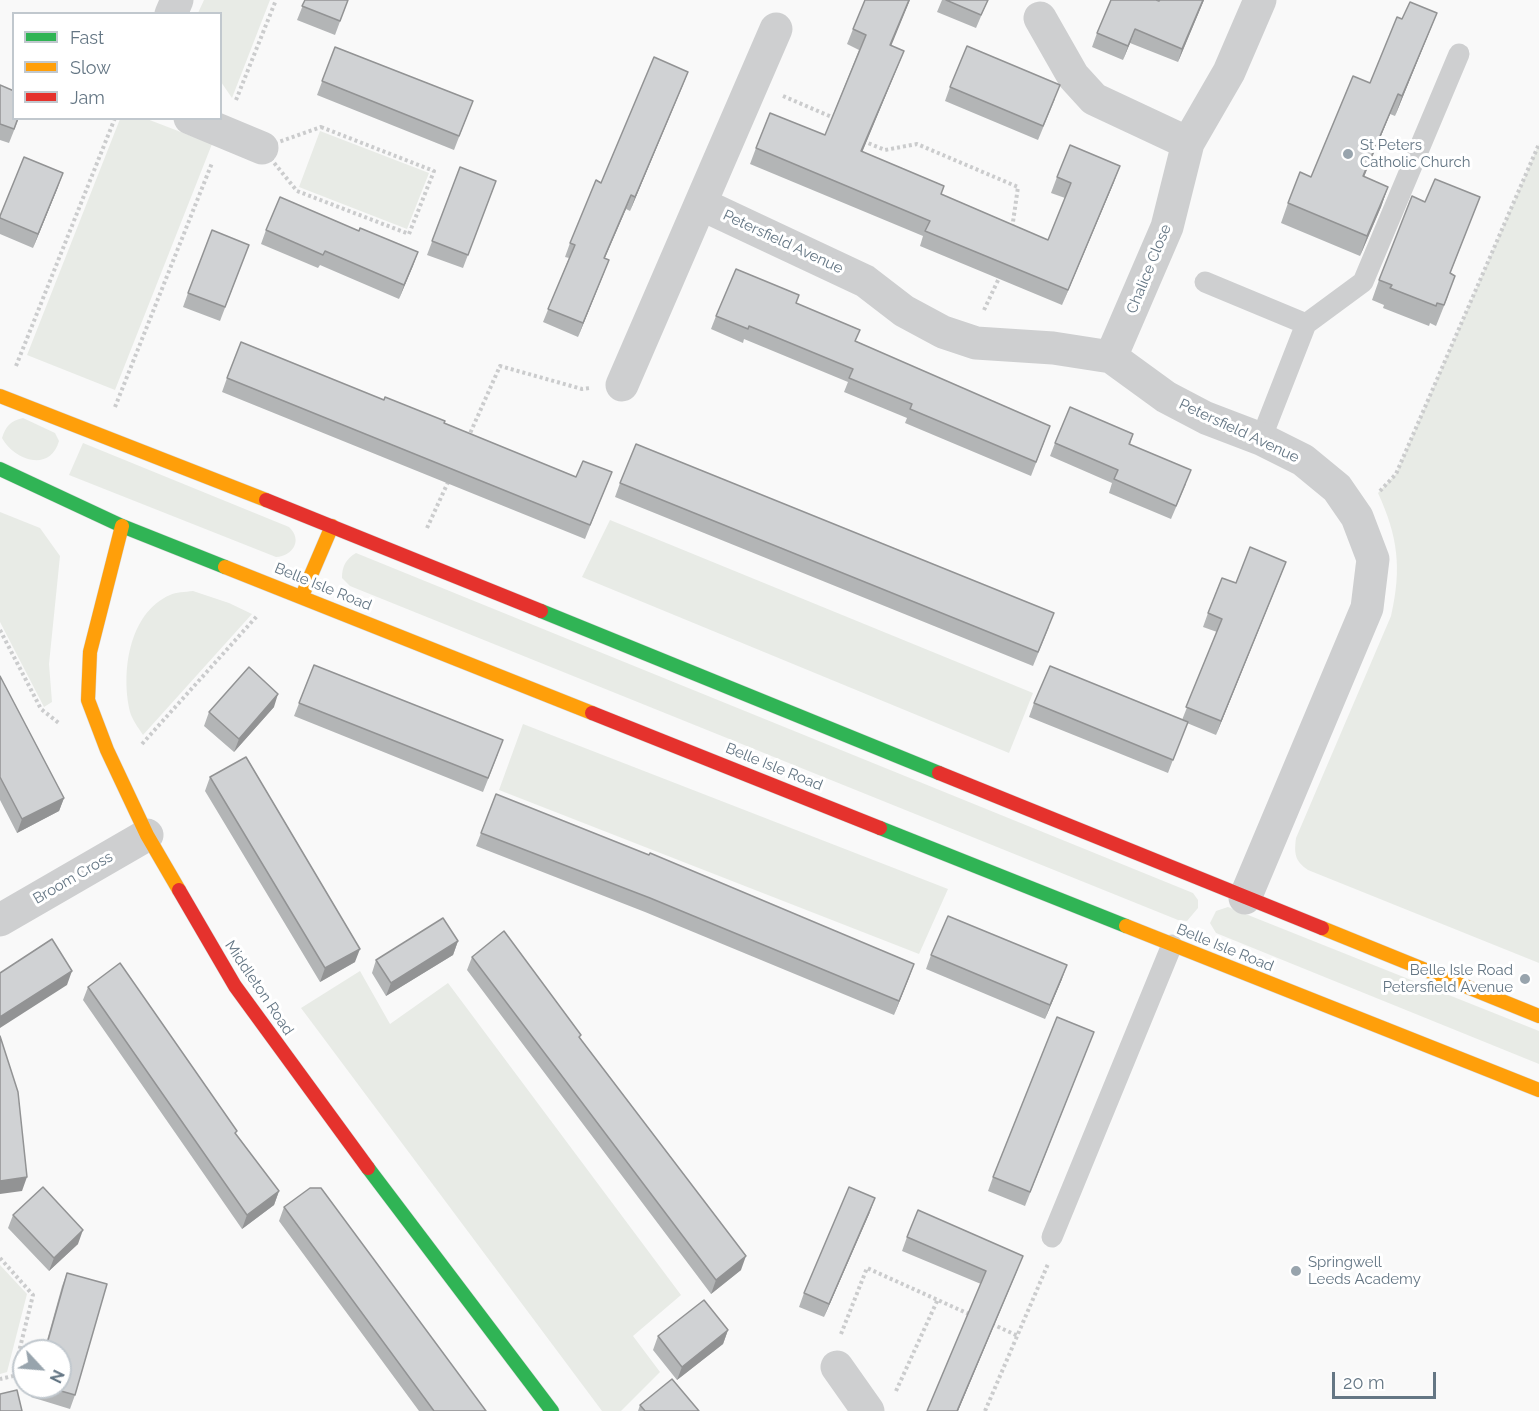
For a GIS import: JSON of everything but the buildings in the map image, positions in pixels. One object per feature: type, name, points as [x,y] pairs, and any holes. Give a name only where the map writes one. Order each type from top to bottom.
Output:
[{"type":"street","name":"Chalice Close","points":[[1111,357],[1167,227],[1188,143],[1229,72],[1260,0]]},
{"type":"street","points":[[1040,18],[1073,76],[1094,99],[1188,143]]},
{"type":"street","points":[[622,385],[776,29]]},
{"type":"street","points":[[195,120],[262,148]]},
{"type":"street","name":"Petersfield Avenue","points":[[701,204],[825,260],[865,281],[904,311],[943,332],[970,342],[1013,348],[1053,348],[1111,357],[1166,397],[1206,418],[1261,439],[1303,460],[1337,488],[1357,517],[1374,559],[1367,608],[1245,898]]},
{"type":"street","points":[[2,396],[332,526],[1539,1016]]},
{"type":"street","name":"Belle Isle Road","points":[[0,469],[122,526],[1539,1090]]},
{"type":"street","name":"Middleton Road","points":[[122,526],[90,652],[88,700],[147,836],[235,986],[329,1118],[552,1411]]},
{"type":"street","points":[[302,596],[332,526]]},
{"type":"street","name":"Broom Cross","points":[[0,920],[147,836]]},
{"type":"street","points":[[837,1367],[880,1406]]},
{"type":"lane","points":[[1261,439],[1306,324],[1363,282],[1459,54]]},
{"type":"lane","points":[[1205,282],[1306,324]]},
{"type":"lane","points":[[1052,1237],[1173,945]]},
{"type":"path","points":[[103,436],[276,0]]},
{"type":"path","points":[[752,83],[839,120]]},
{"type":"path","points":[[2,396],[114,120]]},
{"type":"path","points":[[321,127],[434,171],[409,234],[297,191],[262,148],[321,127]]},
{"type":"path","points":[[856,133],[862,141],[885,150],[917,144],[1018,187],[1012,233]]},
{"type":"path","points":[[1357,517],[1396,474],[1539,144]]},
{"type":"path","points":[[970,342],[1004,267]]},
{"type":"path","points":[[466,441],[500,366],[582,389],[622,385]]},
{"type":"path","points":[[413,559],[452,473]]},
{"type":"path","points":[[118,772],[281,588]]},
{"type":"path","points":[[0,630],[41,709],[67,730]]},
{"type":"path","points":[[985,1411],[1048,1265],[1052,1237]]},
{"type":"path","points":[[0,1258],[33,1294],[13,1376],[0,1379]]},
{"type":"path","points":[[837,1367],[841,1332],[867,1268],[978,1318]]},
{"type":"path","points":[[880,1406],[938,1299]]},
{"type":"path","points":[[988,1322],[1018,1336]]},
{"type":"shaded area","points":[[204,0],[270,0],[232,98],[222,83],[222,12],[198,12]]},
{"type":"shaded area","points":[[120,120],[150,120],[212,144],[115,390],[27,355]]},
{"type":"shaded area","points":[[320,131],[429,173],[407,229],[299,187]]},
{"type":"shaded area","points":[[1539,144],[1539,963],[1308,870],[1296,857],[1295,848],[1296,838],[1391,616],[1396,583],[1396,553],[1390,524],[1378,493],[1396,474]]},
{"type":"shaded area","points":[[23,418],[55,433],[59,441],[48,457],[32,460],[23,457],[8,446],[2,438],[9,425]]},
{"type":"shaded area","points":[[83,443],[289,527],[296,542],[287,554],[276,557],[69,475]]},
{"type":"shaded area","points":[[0,512],[40,528],[60,556],[49,664],[52,702],[44,707],[0,622]]},
{"type":"shaded area","points":[[610,520],[1033,693],[1009,753],[582,577]]},
{"type":"shaded area","points":[[356,553],[1193,893],[1198,900],[1198,908],[1187,921],[1178,920],[350,586],[342,578],[343,570],[347,560]]},
{"type":"shaded area","points":[[193,591],[229,603],[252,614],[143,735],[131,715],[128,699],[127,665],[136,631],[156,604],[172,594]]},
{"type":"shaded area","points":[[523,724],[948,889],[919,954],[499,790]]},
{"type":"shaded area","points":[[1228,907],[1539,1031],[1539,1064],[1216,933],[1210,923],[1216,911]]},
{"type":"shaded area","points":[[360,971],[390,1024],[448,983],[681,1295],[633,1336],[660,1372],[621,1411],[602,1411],[301,1008]]},
{"type":"shaded area","points":[[0,1265],[27,1294],[15,1339],[12,1339],[12,1352],[7,1372],[0,1374]]},
{"type":"traffic: fast","points":[[0,469],[122,526],[225,567]]},
{"type":"traffic: fast","points":[[541,611],[939,773]]},
{"type":"traffic: fast","points":[[880,828],[1126,926]]},
{"type":"traffic: fast","points":[[368,1168],[552,1411]]},
{"type":"traffic: slow","points":[[0,396],[266,500]]},
{"type":"traffic: slow","points":[[122,526],[90,652],[88,700],[107,750],[147,835],[179,890]]},
{"type":"traffic: slow","points":[[302,596],[332,526]]},
{"type":"traffic: slow","points":[[225,567],[592,713]]},
{"type":"traffic: slow","points":[[1126,926],[1539,1090]]},
{"type":"traffic: slow","points":[[1322,928],[1539,1016]]},
{"type":"traffic: jam","points":[[266,500],[541,611]]},
{"type":"traffic: jam","points":[[592,713],[880,828]]},
{"type":"traffic: jam","points":[[939,773],[1322,928]]},
{"type":"traffic: jam","points":[[179,890],[235,986],[368,1168]]},
{"type":"place","name":"St Peters Catholic Church","points":[[1348,154]]},
{"type":"place","name":"Belle Isle Road Petersfield Avenue","points":[[1525,979]]},
{"type":"place","name":"Springwell Leeds Academy","points":[[1296,1271]]}]
